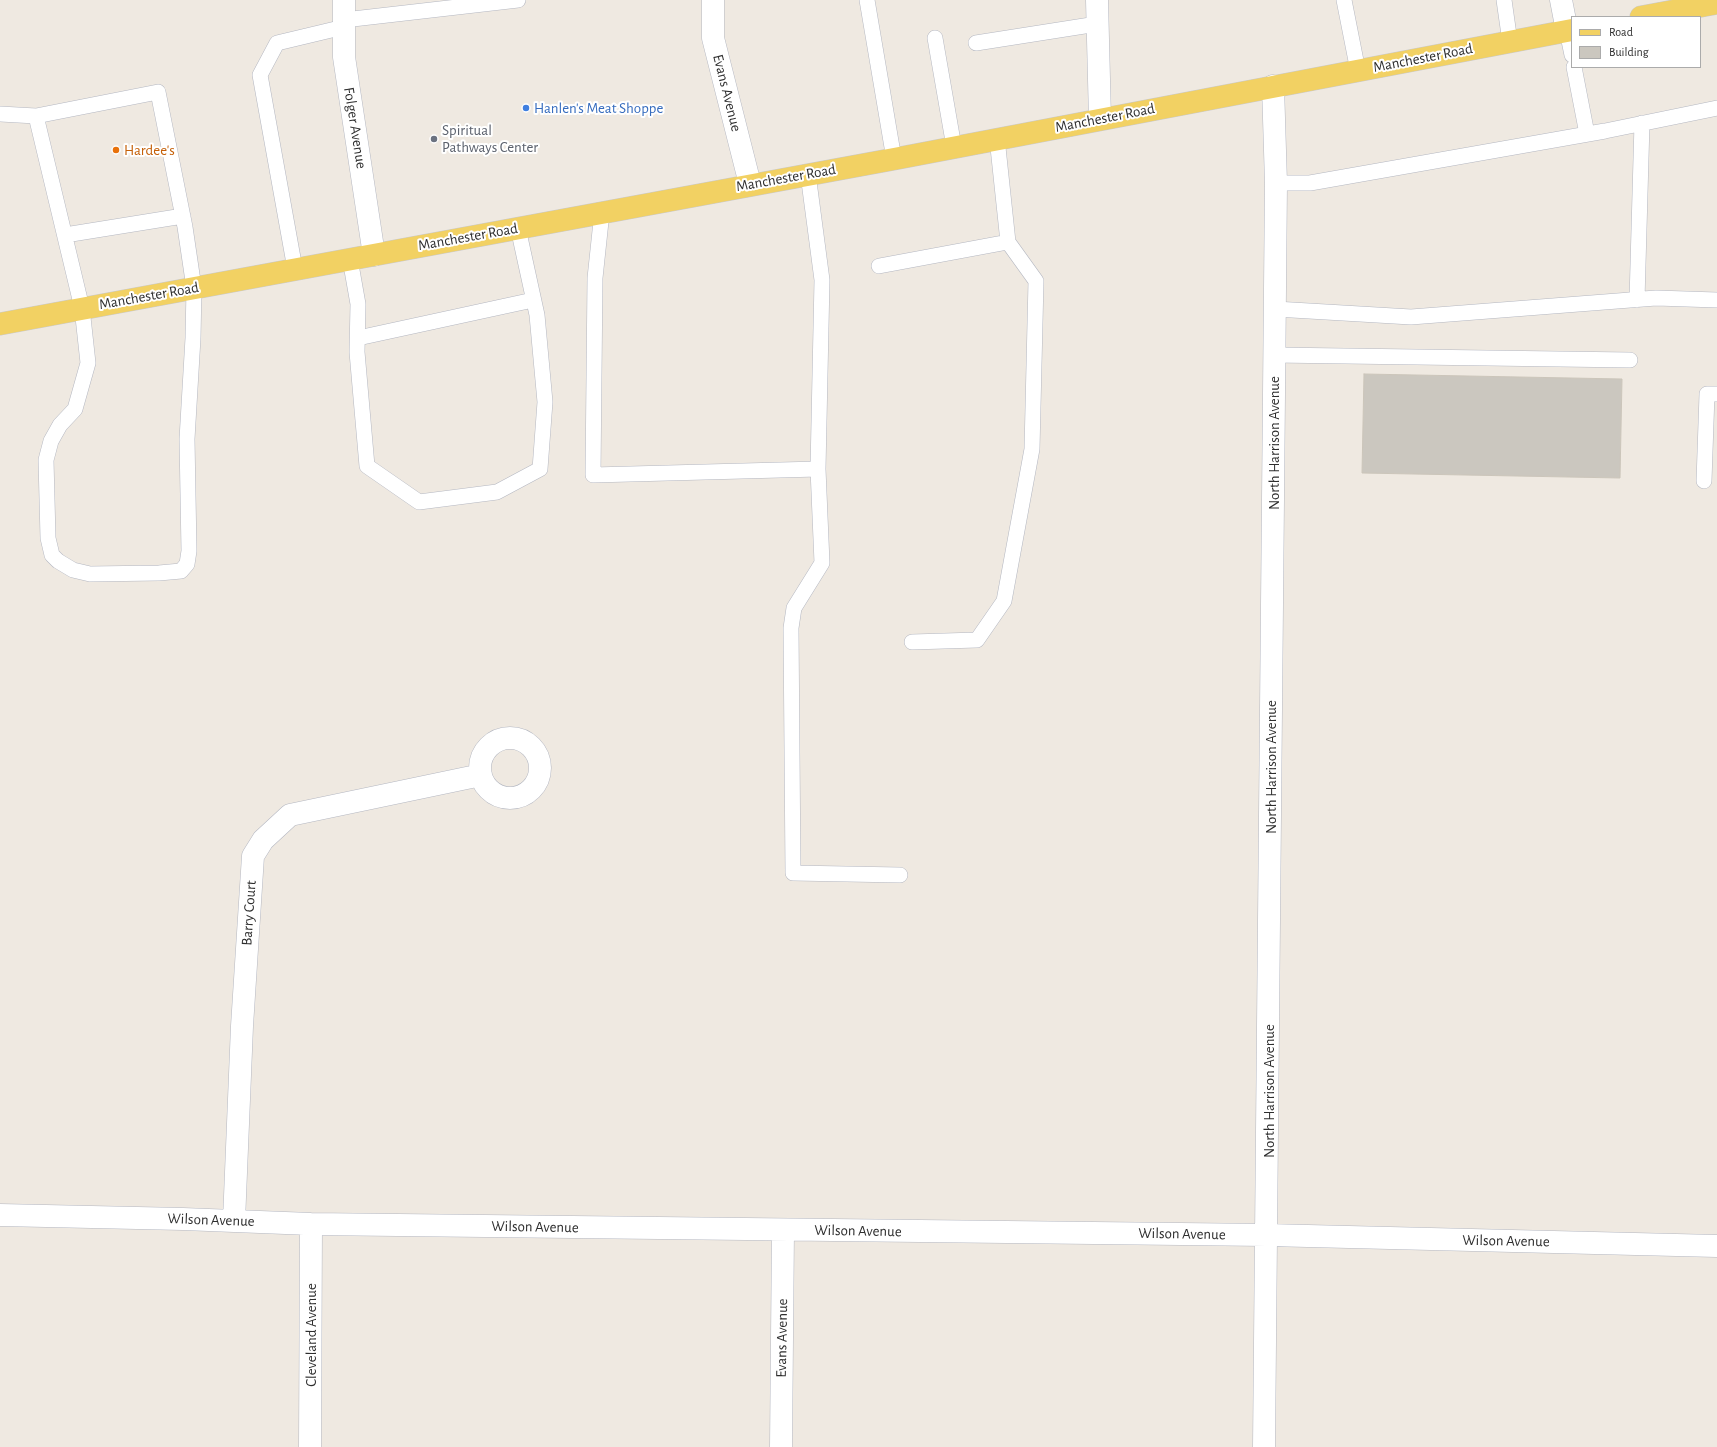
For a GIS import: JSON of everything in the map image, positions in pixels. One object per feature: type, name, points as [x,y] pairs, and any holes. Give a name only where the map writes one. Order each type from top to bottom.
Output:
[{"type":"main road","points":[[1646,16],[1717,3]]},
{"type":"main road","name":"Manchester Road","points":[[1,321],[194,288],[750,184],[894,159],[997,138],[1569,30]]},
{"type":"street","name":"Evans Avenue","points":[[713,0],[713,38],[750,184]]},
{"type":"street","points":[[1097,0],[1100,119]]},
{"type":"street","points":[[1561,0],[1569,30]]},
{"type":"street","name":"Folger Avenue","points":[[344,16],[344,57],[374,255]]},
{"type":"street","name":"North Harrison Avenue","points":[[1264,1447],[1268,1235],[1276,184],[1273,86]]},
{"type":"street","name":"Barry Court","points":[[234,1221],[242,1026],[253,856],[264,840],[290,815],[481,775]]},
{"type":"street","name":"Wilson Avenue","points":[[0,1215],[175,1218],[311,1224],[1268,1235],[1717,1246]]},
{"type":"street","name":"Cleveland Avenue","points":[[310,1447],[311,1224]]},
{"type":"street","name":"Evans Avenue","points":[[781,1447],[783,1230]]},
{"type":"lane","points":[[295,269],[260,75],[277,43],[344,16],[518,0]]},
{"type":"lane","points":[[867,0],[894,159]]},
{"type":"lane","points":[[1344,0],[1358,70]]},
{"type":"lane","points":[[1504,0],[1510,42]]},
{"type":"lane","points":[[976,43],[1097,24]]},
{"type":"lane","points":[[1569,30],[1571,47]]},
{"type":"lane","points":[[934,38],[954,147]]},
{"type":"lane","points":[[1574,68],[1587,134]]},
{"type":"lane","points":[[0,114],[36,116],[158,92],[183,216],[194,288],[193,338],[187,439],[189,551],[187,564],[181,571],[159,573],[90,574],[73,570],[58,561],[52,555],[48,538],[46,460],[51,441],[57,430],[75,409],[88,362],[82,308],[36,116]]},
{"type":"lane","points":[[1276,184],[1310,183],[1642,124],[1717,108]]},
{"type":"lane","points":[[1637,300],[1642,124]]},
{"type":"lane","points":[[912,642],[977,640],[1004,601],[1032,448],[1036,281],[1008,242],[997,138]]},
{"type":"lane","points":[[808,174],[822,280],[818,469],[822,564],[794,608],[791,628],[793,873],[900,875]]},
{"type":"lane","points":[[602,212],[595,278],[593,476],[818,469]]},
{"type":"lane","points":[[65,235],[183,216]]},
{"type":"lane","points":[[350,259],[358,304],[357,352],[367,466],[419,502],[497,492],[540,469],[545,402],[537,315],[518,228]]},
{"type":"lane","points":[[879,266],[1008,242]]},
{"type":"lane","points":[[1275,309],[1411,317],[1656,298],[1717,300]]},
{"type":"lane","points":[[358,338],[533,300]]},
{"type":"lane","points":[[1274,355],[1630,360]]},
{"type":"lane","points":[[1704,481],[1707,394],[1717,394]]},
{"type":"building","points":[[1364,374],[1622,379],[1620,478],[1362,473]]},
{"type":"place","name":"Hanlen's Meat Shoppe","points":[[526,108]]},
{"type":"place","name":"Spiritual Pathways Center","points":[[434,139]]},
{"type":"place","name":"Hardee's","points":[[116,150]]}]
